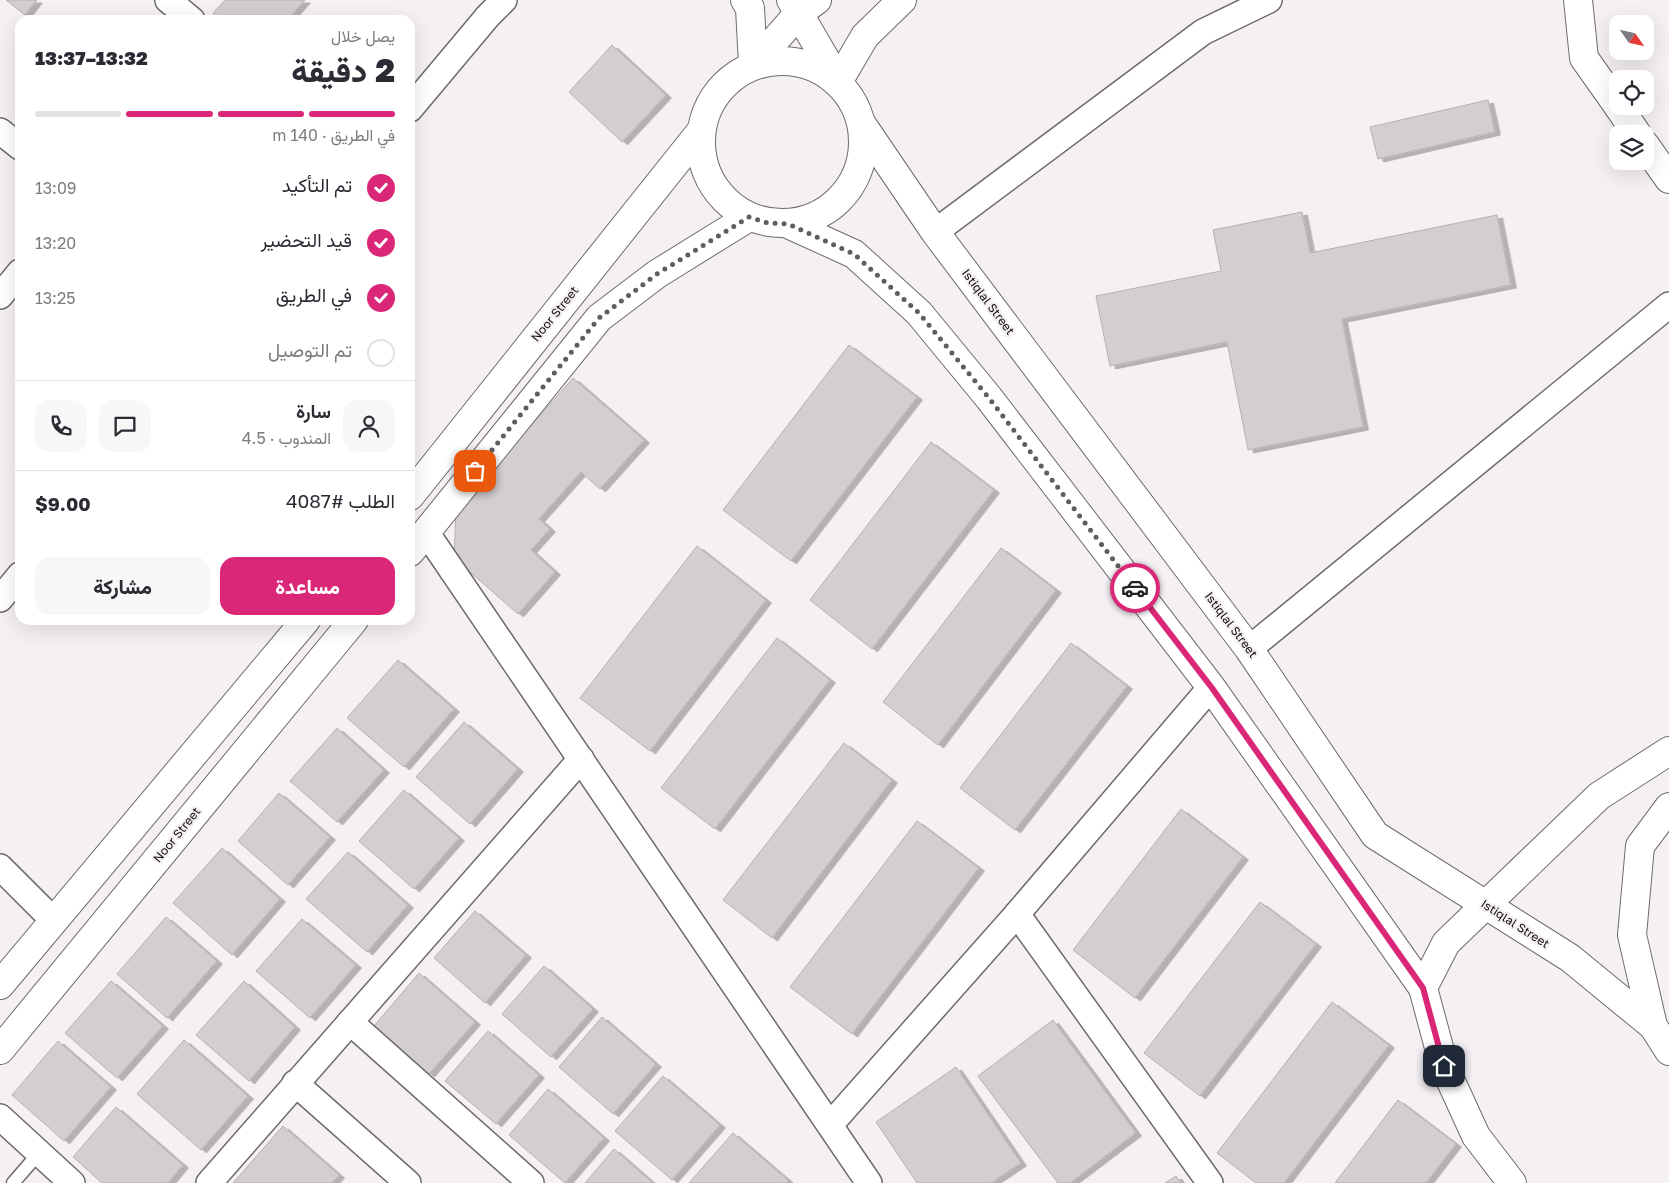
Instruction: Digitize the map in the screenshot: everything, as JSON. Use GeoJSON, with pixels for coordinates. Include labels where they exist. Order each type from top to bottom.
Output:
{"type":"FeatureCollection","features":[{"type":"Feature","properties":{"kind":"main road"},"geometry":{"type":"LineString","coordinates":[[745,0],[750,8],[753,65]]}},
{"type":"Feature","properties":{"kind":"main road"},"geometry":{"type":"LineString","coordinates":[[838,82],[865,36],[902,0]]}},
{"type":"Feature","properties":{"kind":"main road"},"geometry":{"type":"LineString","coordinates":[[1578,0],[1584,58],[1609,93]]}},
{"type":"Feature","properties":{"kind":"main road"},"geometry":{"type":"LineString","coordinates":[[753,65],[802,4],[838,82]]}},
{"type":"Feature","properties":{"kind":"main road"},"geometry":{"type":"LineString","coordinates":[[775,60],[798,61],[820,69],[838,82],[849,94],[858,109],[863,126],[863,153],[855,180],[838,202],[815,217],[788,224],[768,223],[749,217],[727,203],[711,182],[702,157],[701,131],[707,110],[718,91],[734,76],[753,65],[775,60]]}},
{"type":"Feature","properties":{"kind":"main road","name":"Istiqlal Street"},"geometry":{"type":"LineString","coordinates":[[863,126],[935,232],[1250,649],[1375,835],[1570,958],[1653,1026],[1669,1051]]}},
{"type":"Feature","properties":{"kind":"main road","name":"Noor Street"},"geometry":{"type":"LineString","coordinates":[[415,490],[701,131]]}},
{"type":"Feature","properties":{"kind":"main road"},"geometry":{"type":"LineString","coordinates":[[1654,158],[1669,179]]}},
{"type":"Feature","properties":{"kind":"main road"},"geometry":{"type":"LineString","coordinates":[[418,542],[599,318],[657,274],[749,217]]}},
{"type":"Feature","properties":{"kind":"main road"},"geometry":{"type":"LineString","coordinates":[[788,224],[854,254],[919,313],[989,398],[1212,688],[1423,988],[1444,1066],[1476,1136],[1512,1183]]}},
{"type":"Feature","properties":{"kind":"main road"},"geometry":{"type":"LineString","coordinates":[[0,985],[302,625]]}},
{"type":"Feature","properties":{"kind":"main road","name":"Noor Street"},"geometry":{"type":"LineString","coordinates":[[0,1050],[350,625]]}},
{"type":"Feature","properties":{"kind":"main road"},"geometry":{"type":"LineString","coordinates":[[1423,988],[1446,943],[1599,796],[1669,751]]}},
{"type":"Feature","properties":{"kind":"main road"},"geometry":{"type":"LineString","coordinates":[[1653,1026],[1632,935],[1640,846],[1669,807]]}},
{"type":"Feature","properties":{"kind":"street"},"geometry":{"type":"LineString","coordinates":[[168,0],[186,15]]}},
{"type":"Feature","properties":{"kind":"street"},"geometry":{"type":"LineString","coordinates":[[935,232],[1203,32],[1269,0]]}},
{"type":"Feature","properties":{"kind":"street"},"geometry":{"type":"LineString","coordinates":[[415,102],[490,5]]}},
{"type":"Feature","properties":{"kind":"street"},"geometry":{"type":"LineString","coordinates":[[0,131],[15,143]]}},
{"type":"Feature","properties":{"kind":"street"},"geometry":{"type":"LineString","coordinates":[[0,296],[15,278]]}},
{"type":"Feature","properties":{"kind":"street"},"geometry":{"type":"LineString","coordinates":[[1250,649],[1669,305]]}},
{"type":"Feature","properties":{"kind":"street"},"geometry":{"type":"LineString","coordinates":[[418,542],[581,759],[869,1183]]}},
{"type":"Feature","properties":{"kind":"street"},"geometry":{"type":"LineString","coordinates":[[0,599],[15,581]]}},
{"type":"Feature","properties":{"kind":"street"},"geometry":{"type":"LineString","coordinates":[[830,1125],[1017,914],[1212,688]]}},
{"type":"Feature","properties":{"kind":"street"},"geometry":{"type":"LineString","coordinates":[[209,1183],[581,759]]}},
{"type":"Feature","properties":{"kind":"street"},"geometry":{"type":"LineString","coordinates":[[0,867],[54,920]]}},
{"type":"Feature","properties":{"kind":"street"},"geometry":{"type":"LineString","coordinates":[[1017,914],[1210,1183]]}},
{"type":"Feature","properties":{"kind":"street"},"geometry":{"type":"LineString","coordinates":[[350,1022],[531,1183]]}},
{"type":"Feature","properties":{"kind":"street"},"geometry":{"type":"LineString","coordinates":[[296,1083],[408,1183]]}},
{"type":"Feature","properties":{"kind":"street"},"geometry":{"type":"LineString","coordinates":[[0,1117],[72,1183]]}},
{"type":"Feature","properties":{"kind":"lane"},"geometry":{"type":"LineString","coordinates":[[13,1183],[39,1153]]}},
{"type":"Feature","properties":{"kind":"building"},"geometry":{"type":"Polygon","coordinates":[[[6,0],[37,0],[25,15],[6,0]]]}},
{"type":"Feature","properties":{"kind":"building"},"geometry":{"type":"Polygon","coordinates":[[[225,0],[305,0],[292,15],[215,15],[213,13],[225,0]]]}},
{"type":"Feature","properties":{"kind":"building"},"geometry":{"type":"Polygon","coordinates":[[[612,45],[666,95],[622,142],[569,92],[612,45]]]}},
{"type":"Feature","properties":{"kind":"building"},"geometry":{"type":"Polygon","coordinates":[[[1488,100],[1495,132],[1378,159],[1370,127],[1488,100]]]}},
{"type":"Feature","properties":{"kind":"building"},"geometry":{"type":"Polygon","coordinates":[[[1302,212],[1310,253],[1497,215],[1511,285],[1342,319],[1363,427],[1248,450],[1227,342],[1110,366],[1096,296],[1221,271],[1213,230],[1302,212]]]}},
{"type":"Feature","properties":{"kind":"building"},"geometry":{"type":"Polygon","coordinates":[[[849,345],[917,397],[791,561],[723,510],[849,345]]]}},
{"type":"Feature","properties":{"kind":"building"},"geometry":{"type":"Polygon","coordinates":[[[573,378],[644,440],[600,489],[581,472],[539,519],[550,529],[531,550],[555,572],[518,614],[454,558],[456,510],[573,378]]]}},
{"type":"Feature","properties":{"kind":"building"},"geometry":{"type":"Polygon","coordinates":[[[931,442],[994,490],[872,649],[810,600],[931,442]]]}},
{"type":"Feature","properties":{"kind":"building"},"geometry":{"type":"Polygon","coordinates":[[[697,546],[766,600],[650,751],[580,698],[697,546]]]}},
{"type":"Feature","properties":{"kind":"building"},"geometry":{"type":"Polygon","coordinates":[[[1001,548],[1056,590],[938,745],[883,702],[1001,548]]]}},
{"type":"Feature","properties":{"kind":"building"},"geometry":{"type":"Polygon","coordinates":[[[777,638],[830,680],[715,829],[661,788],[777,638]]]}},
{"type":"Feature","properties":{"kind":"building"},"geometry":{"type":"Polygon","coordinates":[[[1071,643],[1127,686],[1015,830],[960,788],[1071,643]]]}},
{"type":"Feature","properties":{"kind":"building"},"geometry":{"type":"Polygon","coordinates":[[[398,660],[454,709],[404,767],[347,718],[398,660]]]}},
{"type":"Feature","properties":{"kind":"building"},"geometry":{"type":"Polygon","coordinates":[[[464,722],[518,769],[470,824],[416,777],[464,722]]]}},
{"type":"Feature","properties":{"kind":"building"},"geometry":{"type":"Polygon","coordinates":[[[337,728],[384,770],[337,822],[290,781],[337,728]]]}},
{"type":"Feature","properties":{"kind":"building"},"geometry":{"type":"Polygon","coordinates":[[[844,743],[892,780],[772,938],[723,900],[844,743]]]}},
{"type":"Feature","properties":{"kind":"building"},"geometry":{"type":"Polygon","coordinates":[[[404,790],[459,838],[414,889],[359,841],[404,790]]]}},
{"type":"Feature","properties":{"kind":"building"},"geometry":{"type":"Polygon","coordinates":[[[279,793],[330,837],[288,885],[238,841],[279,793]]]}},
{"type":"Feature","properties":{"kind":"building"},"geometry":{"type":"Polygon","coordinates":[[[1181,809],[1243,857],[1135,998],[1073,950],[1181,809]]]}},
{"type":"Feature","properties":{"kind":"building"},"geometry":{"type":"Polygon","coordinates":[[[917,821],[979,868],[852,1034],[790,987],[917,821]]]}},
{"type":"Feature","properties":{"kind":"building"},"geometry":{"type":"Polygon","coordinates":[[[222,848],[280,899],[232,955],[173,903],[222,848]]]}},
{"type":"Feature","properties":{"kind":"building"},"geometry":{"type":"Polygon","coordinates":[[[348,852],[408,905],[367,952],[306,899],[348,852]]]}},
{"type":"Feature","properties":{"kind":"building"},"geometry":{"type":"Polygon","coordinates":[[[1260,902],[1316,944],[1200,1096],[1144,1053],[1260,902]]]}},
{"type":"Feature","properties":{"kind":"building"},"geometry":{"type":"Polygon","coordinates":[[[475,911],[526,955],[485,1003],[434,958],[475,911]]]}},
{"type":"Feature","properties":{"kind":"building"},"geometry":{"type":"Polygon","coordinates":[[[166,917],[217,961],[167,1018],[117,974],[166,917]]]}},
{"type":"Feature","properties":{"kind":"building"},"geometry":{"type":"Polygon","coordinates":[[[302,919],[356,965],[310,1018],[256,971],[302,919]]]}},
{"type":"Feature","properties":{"kind":"building"},"geometry":{"type":"Polygon","coordinates":[[[544,966],[593,1009],[551,1057],[502,1014],[544,966]]]}},
{"type":"Feature","properties":{"kind":"building"},"geometry":{"type":"Polygon","coordinates":[[[419,973],[475,1022],[429,1074],[374,1026],[419,973]]]}},
{"type":"Feature","properties":{"kind":"building"},"geometry":{"type":"Polygon","coordinates":[[[111,981],[163,1026],[117,1078],[65,1033],[111,981]]]}},
{"type":"Feature","properties":{"kind":"building"},"geometry":{"type":"Polygon","coordinates":[[[244,981],[295,1027],[249,1081],[196,1035],[244,981]]]}},
{"type":"Feature","properties":{"kind":"building"},"geometry":{"type":"Polygon","coordinates":[[[1332,1002],[1389,1045],[1284,1183],[1256,1183],[1217,1153],[1332,1002]]]}},
{"type":"Feature","properties":{"kind":"building"},"geometry":{"type":"Polygon","coordinates":[[[602,1017],[656,1064],[613,1114],[559,1067],[602,1017]]]}},
{"type":"Feature","properties":{"kind":"building"},"geometry":{"type":"Polygon","coordinates":[[[1053,1020],[1136,1133],[1070,1183],[1058,1183],[978,1076],[1053,1020]]]}},
{"type":"Feature","properties":{"kind":"building"},"geometry":{"type":"Polygon","coordinates":[[[488,1031],[539,1075],[496,1124],[445,1081],[488,1031]]]}},
{"type":"Feature","properties":{"kind":"building"},"geometry":{"type":"Polygon","coordinates":[[[184,1040],[248,1096],[201,1150],[137,1094],[184,1040]]]}},
{"type":"Feature","properties":{"kind":"building"},"geometry":{"type":"Polygon","coordinates":[[[58,1041],[111,1087],[64,1141],[12,1095],[58,1041]]]}},
{"type":"Feature","properties":{"kind":"building"},"geometry":{"type":"Polygon","coordinates":[[[956,1067],[1021,1163],[991,1183],[917,1183],[876,1122],[956,1067]]]}},
{"type":"Feature","properties":{"kind":"building"},"geometry":{"type":"Polygon","coordinates":[[[663,1076],[720,1125],[672,1180],[615,1131],[663,1076]]]}},
{"type":"Feature","properties":{"kind":"building"},"geometry":{"type":"Polygon","coordinates":[[[548,1089],[604,1138],[565,1183],[509,1135],[548,1089]]]}},
{"type":"Feature","properties":{"kind":"building"},"geometry":{"type":"Polygon","coordinates":[[[1398,1100],[1456,1144],[1426,1183],[1335,1183],[1398,1100]]]}},
{"type":"Feature","properties":{"kind":"building"},"geometry":{"type":"Polygon","coordinates":[[[116,1107],[183,1165],[168,1183],[102,1183],[73,1157],[116,1107]]]}},
{"type":"Feature","properties":{"kind":"building"},"geometry":{"type":"Polygon","coordinates":[[[283,1126],[339,1175],[332,1183],[233,1183],[283,1126]]]}},
{"type":"Feature","properties":{"kind":"building"},"geometry":{"type":"Polygon","coordinates":[[[733,1133],[789,1181],[787,1183],[689,1183],[733,1133]]]}},
{"type":"Feature","properties":{"kind":"building"},"geometry":{"type":"Polygon","coordinates":[[[614,1149],[653,1183],[585,1183],[614,1149]]]}},
{"type":"Feature","properties":{"kind":"building"},"geometry":{"type":"Polygon","coordinates":[[[1176,1176],[1181,1183],[1165,1183],[1176,1176]]]}},
{"type":"Feature","properties":{"kind":"way so far"},"geometry":{"type":"LineString","coordinates":[[475,471],[599,318],[657,274],[749,217],[768,223],[788,224],[854,254],[919,313],[989,398],[1135,588]]}},
{"type":"Feature","properties":{"kind":"route"},"geometry":{"type":"LineString","coordinates":[[1135,588],[1212,688],[1423,988],[1444,1066]]}}]}
